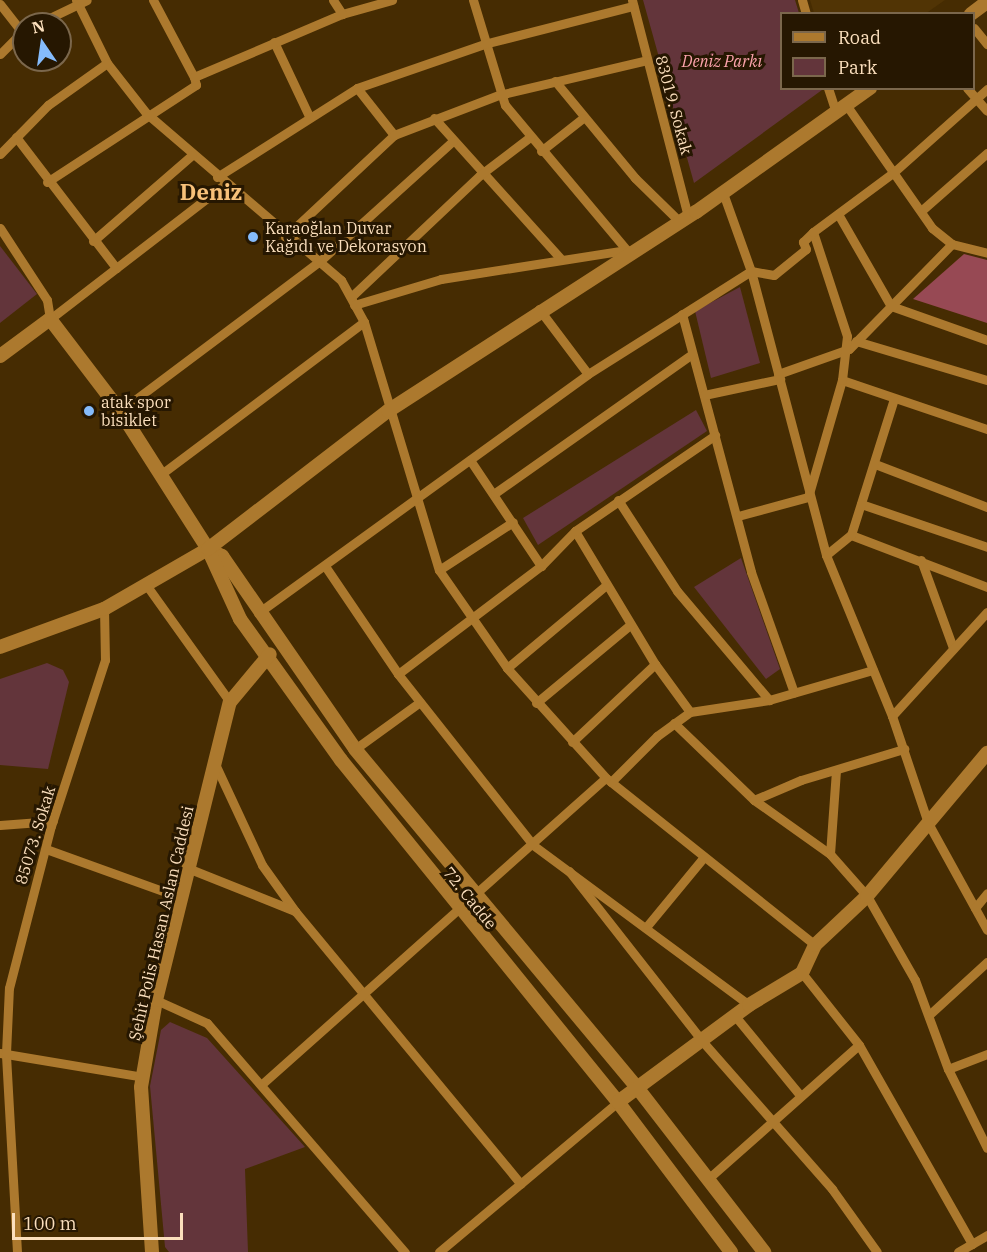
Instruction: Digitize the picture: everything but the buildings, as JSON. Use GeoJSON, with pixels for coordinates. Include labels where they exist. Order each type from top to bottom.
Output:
{"type":"FeatureCollection","features":[{"type":"Feature","properties":{"kind":"street"},"geometry":{"type":"LineString","coordinates":[[47,182],[146,113],[196,85],[194,77],[153,0]]}},
{"type":"Feature","properties":{"kind":"street"},"geometry":{"type":"LineString","coordinates":[[333,0],[342,14]]}},
{"type":"Feature","properties":{"kind":"street"},"geometry":{"type":"LineString","coordinates":[[194,77],[342,14],[392,0]]}},
{"type":"Feature","properties":{"kind":"street"},"geometry":{"type":"LineString","coordinates":[[473,0],[499,95],[541,151],[629,252]]}},
{"type":"Feature","properties":{"kind":"street"},"geometry":{"type":"LineString","coordinates":[[59,12],[80,1],[107,63],[146,113],[285,237],[320,261],[353,301],[364,322],[388,411],[440,570],[470,621],[507,668],[536,703],[608,780],[815,945]]}},
{"type":"Feature","properties":{"kind":"street"},"geometry":{"type":"LineString","coordinates":[[974,12],[987,2]]}},
{"type":"Feature","properties":{"kind":"street"},"geometry":{"type":"LineString","coordinates":[[217,177],[309,116],[357,88],[484,44],[633,3]]}},
{"type":"Feature","properties":{"kind":"street","name":"83019. Sokak"},"geometry":{"type":"LineString","coordinates":[[633,3],[684,220]]}},
{"type":"Feature","properties":{"kind":"street"},"geometry":{"type":"LineString","coordinates":[[0,4],[12,19]]}},
{"type":"Feature","properties":{"kind":"street"},"geometry":{"type":"LineString","coordinates":[[975,29],[987,44]]}},
{"type":"Feature","properties":{"kind":"street"},"geometry":{"type":"LineString","coordinates":[[274,42],[309,116]]}},
{"type":"Feature","properties":{"kind":"street"},"geometry":{"type":"LineString","coordinates":[[0,54],[12,43]]}},
{"type":"Feature","properties":{"kind":"street"},"geometry":{"type":"LineString","coordinates":[[285,237],[393,135],[499,95],[647,60]]}},
{"type":"Feature","properties":{"kind":"street"},"geometry":{"type":"LineString","coordinates":[[0,154],[16,137],[107,63]]}},
{"type":"Feature","properties":{"kind":"street"},"geometry":{"type":"LineString","coordinates":[[555,81],[583,118],[684,220]]}},
{"type":"Feature","properties":{"kind":"street"},"geometry":{"type":"LineString","coordinates":[[357,88],[393,135]]}},
{"type":"Feature","properties":{"kind":"street"},"geometry":{"type":"LineString","coordinates":[[258,613],[588,374],[751,271],[774,275],[806,249],[803,242],[813,232],[894,172],[987,89]]}},
{"type":"Feature","properties":{"kind":"street"},"geometry":{"type":"LineString","coordinates":[[829,90],[841,109],[894,172],[921,211],[952,244],[987,253]]}},
{"type":"Feature","properties":{"kind":"street"},"geometry":{"type":"LineString","coordinates":[[0,647],[104,609],[207,549],[388,411],[539,309],[684,220],[867,90]]}},
{"type":"Feature","properties":{"kind":"street"},"geometry":{"type":"LineString","coordinates":[[968,90],[987,111]]}},
{"type":"Feature","properties":{"kind":"street"},"geometry":{"type":"LineString","coordinates":[[434,118],[480,175],[561,259]]}},
{"type":"Feature","properties":{"kind":"street"},"geometry":{"type":"LineString","coordinates":[[541,151],[583,118]]}},
{"type":"Feature","properties":{"kind":"street"},"geometry":{"type":"LineString","coordinates":[[16,137],[47,182],[117,268]]}},
{"type":"Feature","properties":{"kind":"street"},"geometry":{"type":"LineString","coordinates":[[353,301],[480,175],[530,137]]}},
{"type":"Feature","properties":{"kind":"street"},"geometry":{"type":"LineString","coordinates":[[120,411],[320,261],[453,141]]}},
{"type":"Feature","properties":{"kind":"street"},"geometry":{"type":"LineString","coordinates":[[921,211],[983,164],[987,153]]}},
{"type":"Feature","properties":{"kind":"street"},"geometry":{"type":"LineString","coordinates":[[93,241],[192,155]]}},
{"type":"Feature","properties":{"kind":"street"},"geometry":{"type":"LineString","coordinates":[[0,356],[225,184]]}},
{"type":"Feature","properties":{"kind":"street"},"geometry":{"type":"LineString","coordinates":[[723,193],[751,271],[808,497],[826,555],[892,716],[928,823],[987,930]]}},
{"type":"Feature","properties":{"kind":"street"},"geometry":{"type":"LineString","coordinates":[[838,214],[891,306],[987,340]]}},
{"type":"Feature","properties":{"kind":"street"},"geometry":{"type":"LineString","coordinates":[[0,228],[47,300],[50,319],[120,411],[207,549],[222,556],[258,613],[355,749],[472,896],[639,1090],[764,1252]]}},
{"type":"Feature","properties":{"kind":"street"},"geometry":{"type":"LineString","coordinates":[[808,497],[853,345],[813,232]]}},
{"type":"Feature","properties":{"kind":"street"},"geometry":{"type":"LineString","coordinates":[[704,395],[779,376],[853,345],[952,244]]}},
{"type":"Feature","properties":{"kind":"street"},"geometry":{"type":"LineString","coordinates":[[353,301],[441,279],[561,259],[629,252]]}},
{"type":"Feature","properties":{"kind":"street"},"geometry":{"type":"LineString","coordinates":[[539,309],[588,374]]}},
{"type":"Feature","properties":{"kind":"street"},"geometry":{"type":"LineString","coordinates":[[682,314],[738,516],[794,693]]}},
{"type":"Feature","properties":{"kind":"street"},"geometry":{"type":"LineString","coordinates":[[160,475],[364,322]]}},
{"type":"Feature","properties":{"kind":"street"},"geometry":{"type":"LineString","coordinates":[[853,345],[987,380]]}},
{"type":"Feature","properties":{"kind":"street"},"geometry":{"type":"LineString","coordinates":[[495,493],[692,354]]}},
{"type":"Feature","properties":{"kind":"street"},"geometry":{"type":"LineString","coordinates":[[842,380],[987,429]]}},
{"type":"Feature","properties":{"kind":"street"},"geometry":{"type":"LineString","coordinates":[[826,555],[851,535],[894,399]]}},
{"type":"Feature","properties":{"kind":"street"},"geometry":{"type":"LineString","coordinates":[[398,674],[541,566],[575,531],[715,435]]}},
{"type":"Feature","properties":{"kind":"street"},"geometry":{"type":"LineString","coordinates":[[470,460],[495,493],[541,566]]}},
{"type":"Feature","properties":{"kind":"street"},"geometry":{"type":"LineString","coordinates":[[875,464],[987,507]]}},
{"type":"Feature","properties":{"kind":"street"},"geometry":{"type":"LineString","coordinates":[[738,516],[808,497]]}},
{"type":"Feature","properties":{"kind":"street"},"geometry":{"type":"LineString","coordinates":[[618,500],[676,591],[769,700]]}},
{"type":"Feature","properties":{"kind":"street"},"geometry":{"type":"LineString","coordinates":[[861,504],[987,547]]}},
{"type":"Feature","properties":{"kind":"street"},"geometry":{"type":"LineString","coordinates":[[440,570],[513,522]]}},
{"type":"Feature","properties":{"kind":"street"},"geometry":{"type":"LineString","coordinates":[[575,531],[605,586],[655,664],[690,712]]}},
{"type":"Feature","properties":{"kind":"street"},"geometry":{"type":"LineString","coordinates":[[851,535],[987,587]]}},
{"type":"Feature","properties":{"kind":"street","name":"72. Cadde"},"geometry":{"type":"LineString","coordinates":[[207,549],[240,619],[270,654],[341,760],[457,909],[618,1102],[729,1252]]}},
{"type":"Feature","properties":{"kind":"street"},"geometry":{"type":"LineString","coordinates":[[921,560],[953,648]]}},
{"type":"Feature","properties":{"kind":"street"},"geometry":{"type":"LineString","coordinates":[[325,566],[398,674],[532,845],[566,866],[749,1005]]}},
{"type":"Feature","properties":{"kind":"street"},"geometry":{"type":"LineString","coordinates":[[147,586],[230,702]]}},
{"type":"Feature","properties":{"kind":"street"},"geometry":{"type":"LineString","coordinates":[[507,668],[605,586]]}},
{"type":"Feature","properties":{"kind":"street","name":"85073. Sokak"},"geometry":{"type":"LineString","coordinates":[[17,1252],[3,1053],[9,988],[53,821],[105,660],[104,609]]}},
{"type":"Feature","properties":{"kind":"street"},"geometry":{"type":"LineString","coordinates":[[892,716],[987,612]]}},
{"type":"Feature","properties":{"kind":"street"},"geometry":{"type":"LineString","coordinates":[[536,703],[630,625]]}},
{"type":"Feature","properties":{"kind":"street","name":"Şehit Polis Hasan Aslan Caddesi"},"geometry":{"type":"LineString","coordinates":[[153,1252],[142,1156],[143,1077],[156,1000],[230,702],[270,654]]}},
{"type":"Feature","properties":{"kind":"street"},"geometry":{"type":"LineString","coordinates":[[572,742],[655,664]]}},
{"type":"Feature","properties":{"kind":"street"},"geometry":{"type":"LineString","coordinates":[[262,1084],[365,995],[457,909],[674,723],[690,712],[769,700],[873,670]]}},
{"type":"Feature","properties":{"kind":"street"},"geometry":{"type":"LineString","coordinates":[[355,749],[420,702]]}},
{"type":"Feature","properties":{"kind":"street"},"geometry":{"type":"LineString","coordinates":[[674,723],[754,800],[831,854],[867,896],[930,1014],[948,1070],[987,1148]]}},
{"type":"Feature","properties":{"kind":"street"},"geometry":{"type":"LineString","coordinates":[[754,800],[904,749]]}},
{"type":"Feature","properties":{"kind":"street"},"geometry":{"type":"LineString","coordinates":[[439,1252],[618,1102],[639,1090],[749,1005],[802,974],[815,945],[867,896],[987,753]]}},
{"type":"Feature","properties":{"kind":"street"},"geometry":{"type":"LineString","coordinates":[[214,764],[262,865],[295,911],[522,1184]]}},
{"type":"Feature","properties":{"kind":"street"},"geometry":{"type":"LineString","coordinates":[[831,854],[836,771]]}},
{"type":"Feature","properties":{"kind":"street"},"geometry":{"type":"LineString","coordinates":[[0,825],[53,821]]}},
{"type":"Feature","properties":{"kind":"street"},"geometry":{"type":"LineString","coordinates":[[46,849],[182,898]]}},
{"type":"Feature","properties":{"kind":"street"},"geometry":{"type":"LineString","coordinates":[[647,926],[703,858]]}},
{"type":"Feature","properties":{"kind":"street"},"geometry":{"type":"LineString","coordinates":[[566,866],[703,1042],[832,1189],[877,1252]]}},
{"type":"Feature","properties":{"kind":"street"},"geometry":{"type":"LineString","coordinates":[[190,869],[295,911]]}},
{"type":"Feature","properties":{"kind":"street"},"geometry":{"type":"LineString","coordinates":[[975,908],[987,893]]}},
{"type":"Feature","properties":{"kind":"street"},"geometry":{"type":"LineString","coordinates":[[930,1014],[987,962]]}},
{"type":"Feature","properties":{"kind":"street"},"geometry":{"type":"LineString","coordinates":[[802,974],[858,1045],[972,1244]]}},
{"type":"Feature","properties":{"kind":"street"},"geometry":{"type":"LineString","coordinates":[[156,1000],[207,1023],[405,1252]]}},
{"type":"Feature","properties":{"kind":"street"},"geometry":{"type":"LineString","coordinates":[[735,1016],[800,1095]]}},
{"type":"Feature","properties":{"kind":"street"},"geometry":{"type":"LineString","coordinates":[[709,1178],[771,1119],[858,1045]]}},
{"type":"Feature","properties":{"kind":"street"},"geometry":{"type":"LineString","coordinates":[[3,1053],[143,1077]]}},
{"type":"Feature","properties":{"kind":"street"},"geometry":{"type":"LineString","coordinates":[[948,1070],[987,1054]]}},
{"type":"Feature","properties":{"kind":"street"},"geometry":{"type":"LineString","coordinates":[[958,1252],[987,1235]]}},
{"type":"Feature","properties":{"kind":"shaded area"},"geometry":{"type":"Polygon","coordinates":[[[810,0],[945,0],[928,12],[814,12],[810,0]]]}},
{"type":"Feature","properties":{"kind":"shaded area"},"geometry":{"type":"Polygon","coordinates":[[[964,254],[987,260],[987,323],[913,299],[964,254]]]}},
{"type":"Feature","properties":{"kind":"green space","name":"Deniz Parkı"},"geometry":{"type":"Polygon","coordinates":[[[643,0],[795,0],[799,12],[780,12],[780,90],[822,90],[694,183],[643,0]]]}},
{"type":"Feature","properties":{"kind":"green space"},"geometry":{"type":"Polygon","coordinates":[[[0,246],[37,294],[0,323],[0,246]]]}},
{"type":"Feature","properties":{"kind":"green space"},"geometry":{"type":"Polygon","coordinates":[[[740,287],[760,363],[711,378],[695,311],[740,287]]]}},
{"type":"Feature","properties":{"kind":"green space"},"geometry":{"type":"Polygon","coordinates":[[[696,410],[707,431],[538,545],[523,518],[696,410]]]}},
{"type":"Feature","properties":{"kind":"green space"},"geometry":{"type":"Polygon","coordinates":[[[741,558],[780,669],[766,679],[694,587],[741,558]]]}},
{"type":"Feature","properties":{"kind":"green space"},"geometry":{"type":"Polygon","coordinates":[[[47,663],[63,670],[69,682],[48,769],[0,765],[0,679],[47,663]]]}},
{"type":"Feature","properties":{"kind":"green space"},"geometry":{"type":"Polygon","coordinates":[[[170,1022],[207,1038],[305,1147],[245,1169],[248,1252],[169,1252],[165,1247],[150,1086],[161,1030],[170,1022]]]}},
{"type":"Feature","properties":{"kind":"place","name":"Karaoğlan Duvar Kağıdı ve Dekorasyon"},"geometry":{"type":"Point","coordinates":[253,237]}},
{"type":"Feature","properties":{"kind":"place","name":"atak spor bisiklet"},"geometry":{"type":"Point","coordinates":[89,411]}},
{"type":"Feature","properties":{"kind":"district","name":"Deniz"},"geometry":{"type":"Point","coordinates":[211,192]}}]}
